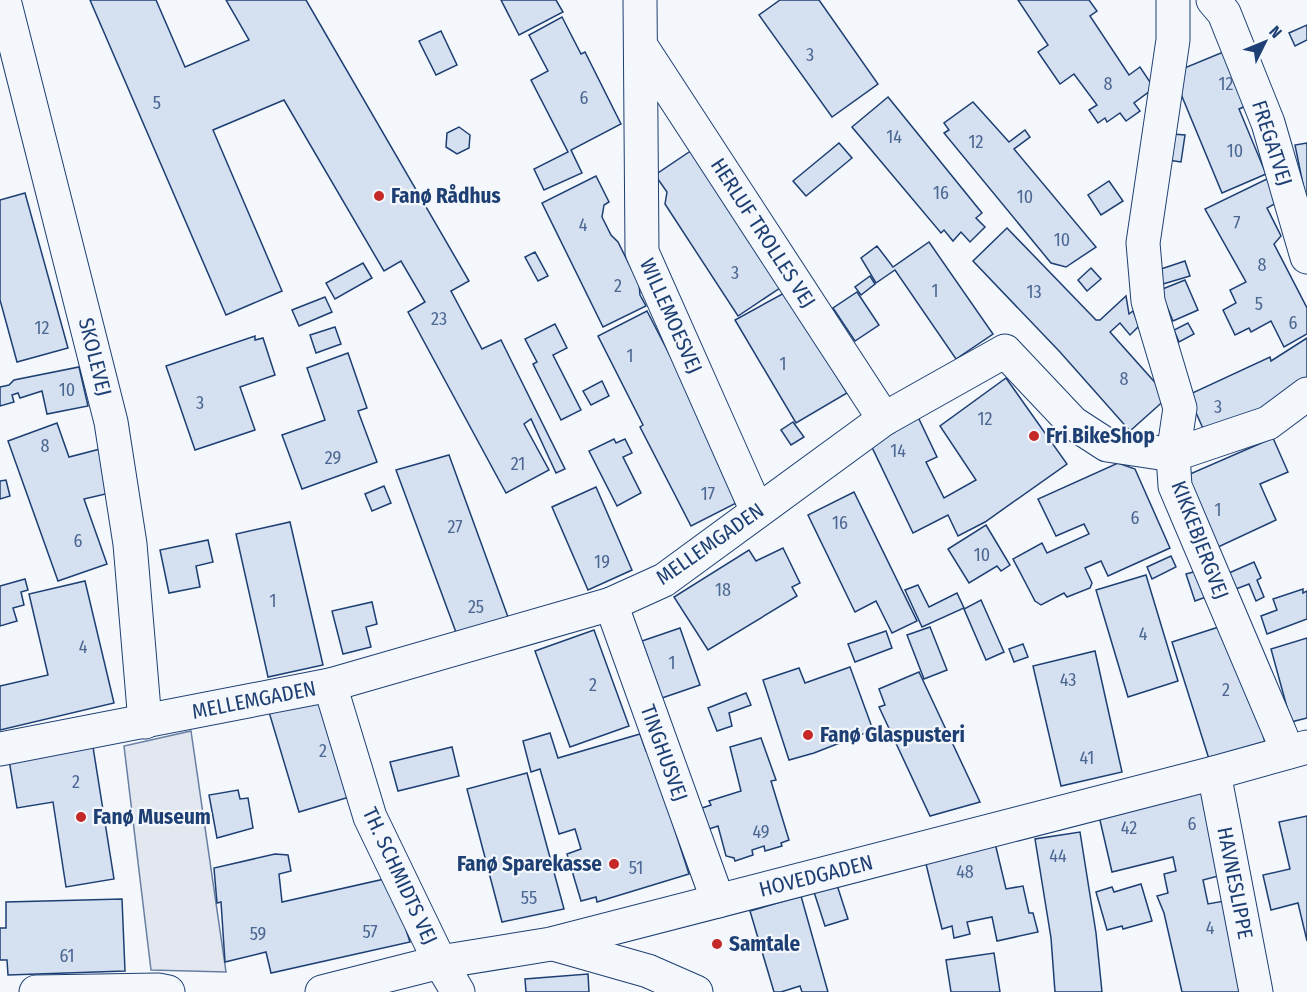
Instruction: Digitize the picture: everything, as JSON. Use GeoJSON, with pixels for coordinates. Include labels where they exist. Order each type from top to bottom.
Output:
{"type":"FeatureCollection","features":[{"type":"Feature","properties":{"kind":"street","name":"SKOLEVEJ"},"geometry":{"type":"LineString","coordinates":[[4,0],[111,422],[130,544],[146,722]]}},
{"type":"Feature","properties":{"kind":"street","name":"WILLEMOESVEJ"},"geometry":{"type":"LineString","coordinates":[[640,0],[642,252],[757,512]]}},
{"type":"Feature","properties":{"kind":"street","name":"KIKKEBJERGVEJ"},"geometry":{"type":"LineString","coordinates":[[1173,0],[1173,40],[1143,243],[1148,300],[1180,408],[1173,455],[1175,486],[1298,749]]}},
{"type":"Feature","properties":{"kind":"street","name":"FREGATVEJ"},"geometry":{"type":"LineString","coordinates":[[1212,0],[1224,13],[1268,123],[1307,257]]}},
{"type":"Feature","properties":{"kind":"street","name":"HERLUF TROLLES VEJ"},"geometry":{"type":"LineString","coordinates":[[641,46],[884,419]]}},
{"type":"Feature","properties":{"kind":"street","name":"MELLEMGADEN"},"geometry":{"type":"LineString","coordinates":[[0,749],[330,685],[611,604],[664,580],[884,419],[1005,351],[1073,423],[1107,444],[1173,455],[1268,423],[1307,394]]}},
{"type":"Feature","properties":{"kind":"street","name":"TINGHUSVEJ"},"geometry":{"type":"LineString","coordinates":[[611,604],[718,902]]}},
{"type":"Feature","properties":{"kind":"street","name":"TH. SCHMIDTS VEJ"},"geometry":{"type":"LineString","coordinates":[[330,685],[369,817],[440,962],[458,992]]}},
{"type":"Feature","properties":{"kind":"street","name":"HOVEDGADEN"},"geometry":{"type":"LineString","coordinates":[[322,992],[440,962],[551,944],[1214,773],[1298,749]]}},
{"type":"Feature","properties":{"kind":"street","name":"HAVNESLIPPE"},"geometry":{"type":"LineString","coordinates":[[1214,773],[1256,992]]}},
{"type":"Feature","properties":{"kind":"street"},"geometry":{"type":"LineString","coordinates":[[551,944],[648,971],[696,992]]}},
{"type":"Feature","properties":{"kind":"street"},"geometry":{"type":"LineString","coordinates":[[36,992],[158,990],[168,992]]}},
{"type":"Feature","properties":{"kind":"shaded area"},"geometry":{"type":"Polygon","coordinates":[[[191,731],[226,972],[151,970],[124,746],[191,731]]]}},
{"type":"Feature","properties":{"kind":"building","name":"Fanø Rådhus"},"geometry":{"type":"Polygon","coordinates":[[[90,0],[156,0],[185,67],[249,40],[226,0],[306,0],[469,281],[451,291],[482,349],[501,340],[565,469],[556,473],[531,419],[524,424],[549,470],[506,493],[408,312],[425,302],[401,261],[384,271],[284,100],[213,130],[282,291],[226,315],[90,0]]]}},
{"type":"Feature","properties":{"kind":"building"},"geometry":{"type":"Polygon","coordinates":[[[501,0],[556,0],[563,12],[519,35],[501,0]]]}},
{"type":"Feature","properties":{"kind":"building"},"geometry":{"type":"Polygon","coordinates":[[[780,0],[819,0],[878,84],[832,117],[759,15],[780,0]]]}},
{"type":"Feature","properties":{"kind":"building"},"geometry":{"type":"Polygon","coordinates":[[[1018,0],[1089,0],[1097,11],[1090,16],[1129,75],[1140,67],[1154,88],[1134,103],[1140,111],[1126,121],[1120,113],[1107,122],[1105,118],[1098,123],[1089,110],[1097,105],[1074,74],[1060,84],[1038,52],[1048,45],[1018,0]]]}},
{"type":"Feature","properties":{"kind":"building"},"geometry":{"type":"Polygon","coordinates":[[[562,17],[581,54],[585,52],[621,124],[571,150],[582,173],[544,190],[534,169],[568,152],[531,80],[548,71],[529,35],[562,17]]]}},
{"type":"Feature","properties":{"kind":"building"},"geometry":{"type":"Polygon","coordinates":[[[1307,25],[1307,40],[1295,46],[1289,33],[1307,25]]]}},
{"type":"Feature","properties":{"kind":"building"},"geometry":{"type":"Polygon","coordinates":[[[441,31],[457,65],[436,75],[419,41],[441,31]]]}},
{"type":"Feature","properties":{"kind":"building"},"geometry":{"type":"Polygon","coordinates":[[[1233,48],[1255,102],[1239,109],[1266,174],[1222,193],[1176,82],[1182,69],[1233,48]]]}},
{"type":"Feature","properties":{"kind":"building"},"geometry":{"type":"Polygon","coordinates":[[[888,97],[982,213],[976,218],[985,227],[970,242],[961,232],[953,241],[944,230],[941,233],[852,127],[888,97]]]}},
{"type":"Feature","properties":{"kind":"building"},"geometry":{"type":"Polygon","coordinates":[[[973,102],[1009,142],[1025,130],[1030,137],[1014,149],[1096,247],[1066,267],[1051,263],[944,133],[949,130],[944,123],[973,102]]]}},
{"type":"Feature","properties":{"kind":"building"},"geometry":{"type":"Polygon","coordinates":[[[459,127],[470,135],[469,148],[457,154],[446,147],[447,133],[459,127]]]}},
{"type":"Feature","properties":{"kind":"building"},"geometry":{"type":"Polygon","coordinates":[[[1172,134],[1185,135],[1181,162],[1168,160],[1172,134]]]}},
{"type":"Feature","properties":{"kind":"building"},"geometry":{"type":"Polygon","coordinates":[[[839,143],[852,158],[806,196],[793,181],[839,143]]]}},
{"type":"Feature","properties":{"kind":"building"},"geometry":{"type":"Polygon","coordinates":[[[1307,143],[1307,204],[1295,145],[1307,143]]]}},
{"type":"Feature","properties":{"kind":"building"},"geometry":{"type":"Polygon","coordinates":[[[701,144],[783,286],[738,316],[665,204],[667,192],[655,175],[701,144]]]}},
{"type":"Feature","properties":{"kind":"building"},"geometry":{"type":"Polygon","coordinates":[[[596,176],[609,202],[604,205],[602,217],[611,235],[618,242],[639,284],[640,295],[646,306],[603,327],[542,203],[596,176]]]}},
{"type":"Feature","properties":{"kind":"building"},"geometry":{"type":"Polygon","coordinates":[[[1271,177],[1282,200],[1267,208],[1281,236],[1274,244],[1307,308],[1307,334],[1284,347],[1271,321],[1251,332],[1249,328],[1235,335],[1223,310],[1236,303],[1230,290],[1246,282],[1205,209],[1271,177]]]}},
{"type":"Feature","properties":{"kind":"building"},"geometry":{"type":"Polygon","coordinates":[[[1109,181],[1123,201],[1101,215],[1088,195],[1109,181]]]}},
{"type":"Feature","properties":{"kind":"building"},"geometry":{"type":"Polygon","coordinates":[[[25,193],[68,348],[17,362],[0,300],[0,200],[25,193]]]}},
{"type":"Feature","properties":{"kind":"building"},"geometry":{"type":"Polygon","coordinates":[[[1007,228],[1096,320],[1100,320],[1126,296],[1129,314],[1133,311],[1139,326],[1130,335],[1120,323],[1110,332],[1168,397],[1130,431],[1060,352],[973,261],[1007,228]]]}},
{"type":"Feature","properties":{"kind":"building"},"geometry":{"type":"Polygon","coordinates":[[[929,242],[993,334],[956,359],[895,270],[876,283],[861,258],[877,246],[893,267],[929,242]]]}},
{"type":"Feature","properties":{"kind":"building"},"geometry":{"type":"Polygon","coordinates":[[[535,252],[548,276],[538,281],[525,257],[535,252]]]}},
{"type":"Feature","properties":{"kind":"building"},"geometry":{"type":"Polygon","coordinates":[[[1185,261],[1190,276],[1163,284],[1158,270],[1185,261]]]}},
{"type":"Feature","properties":{"kind":"building"},"geometry":{"type":"Polygon","coordinates":[[[363,263],[372,278],[335,299],[326,283],[363,263]]]}},
{"type":"Feature","properties":{"kind":"building"},"geometry":{"type":"Polygon","coordinates":[[[1091,268],[1101,279],[1087,291],[1078,280],[1091,268]]]}},
{"type":"Feature","properties":{"kind":"building"},"geometry":{"type":"Polygon","coordinates":[[[870,276],[875,284],[861,295],[855,287],[870,276]]]}},
{"type":"Feature","properties":{"kind":"building"},"geometry":{"type":"Polygon","coordinates":[[[1185,280],[1198,310],[1173,321],[1160,290],[1185,280]]]}},
{"type":"Feature","properties":{"kind":"building"},"geometry":{"type":"Polygon","coordinates":[[[786,292],[847,393],[796,423],[735,320],[786,292]]]}},
{"type":"Feature","properties":{"kind":"building"},"geometry":{"type":"Polygon","coordinates":[[[857,292],[879,325],[855,341],[833,308],[857,292]]]}},
{"type":"Feature","properties":{"kind":"building"},"geometry":{"type":"Polygon","coordinates":[[[325,297],[332,312],[299,326],[292,310],[325,297]]]}},
{"type":"Feature","properties":{"kind":"building"},"geometry":{"type":"Polygon","coordinates":[[[647,311],[744,499],[691,526],[640,427],[643,425],[598,336],[647,311]]]}},
{"type":"Feature","properties":{"kind":"building"},"geometry":{"type":"Polygon","coordinates":[[[1188,323],[1194,334],[1179,342],[1174,330],[1188,323]]]}},
{"type":"Feature","properties":{"kind":"building"},"geometry":{"type":"Polygon","coordinates":[[[555,324],[567,348],[553,355],[581,410],[561,420],[533,364],[537,362],[525,339],[555,324]]]}},
{"type":"Feature","properties":{"kind":"building"},"geometry":{"type":"Polygon","coordinates":[[[335,327],[341,344],[316,353],[310,335],[335,327]]]}},
{"type":"Feature","properties":{"kind":"building"},"geometry":{"type":"Polygon","coordinates":[[[255,336],[255,340],[263,338],[275,375],[240,387],[255,430],[195,450],[166,366],[255,336]]]}},
{"type":"Feature","properties":{"kind":"building"},"geometry":{"type":"Polygon","coordinates":[[[1307,338],[1307,383],[1287,397],[1206,435],[1188,395],[1270,357],[1271,361],[1307,338]]]}},
{"type":"Feature","properties":{"kind":"building"},"geometry":{"type":"Polygon","coordinates":[[[348,353],[367,408],[358,411],[377,462],[302,489],[282,435],[325,420],[307,368],[348,353]]]}},
{"type":"Feature","properties":{"kind":"building"},"geometry":{"type":"Polygon","coordinates":[[[79,367],[88,406],[47,414],[42,391],[20,398],[18,393],[12,395],[14,402],[0,406],[0,387],[9,385],[14,380],[79,367]]]}},
{"type":"Feature","properties":{"kind":"building"},"geometry":{"type":"Polygon","coordinates":[[[1006,378],[1067,464],[985,522],[958,536],[948,515],[913,533],[869,441],[918,417],[937,457],[926,462],[944,498],[976,480],[940,426],[1006,378]]]}},
{"type":"Feature","properties":{"kind":"building"},"geometry":{"type":"Polygon","coordinates":[[[602,381],[609,396],[591,405],[583,391],[602,381]]]}},
{"type":"Feature","properties":{"kind":"building"},"geometry":{"type":"Polygon","coordinates":[[[793,422],[804,437],[791,445],[781,430],[793,422]]]}},
{"type":"Feature","properties":{"kind":"building"},"geometry":{"type":"Polygon","coordinates":[[[57,423],[69,457],[104,448],[114,492],[84,499],[107,564],[58,581],[8,441],[57,423]]]}},
{"type":"Feature","properties":{"kind":"building"},"geometry":{"type":"Polygon","coordinates":[[[1273,438],[1288,472],[1260,484],[1276,520],[1216,548],[1187,484],[1190,474],[1273,438]]]}},
{"type":"Feature","properties":{"kind":"building"},"geometry":{"type":"Polygon","coordinates":[[[614,439],[616,443],[625,439],[632,453],[623,457],[641,493],[617,506],[589,451],[614,439]]]}},
{"type":"Feature","properties":{"kind":"building"},"geometry":{"type":"Polygon","coordinates":[[[449,455],[508,617],[457,635],[396,470],[449,455]]]}},
{"type":"Feature","properties":{"kind":"building"},"geometry":{"type":"Polygon","coordinates":[[[1118,463],[1135,469],[1170,548],[1108,576],[1101,561],[1085,568],[1092,583],[1090,588],[1067,597],[1064,593],[1041,605],[1035,601],[1013,559],[1042,543],[1047,553],[1089,534],[1084,524],[1056,536],[1038,499],[1118,463]]]}},
{"type":"Feature","properties":{"kind":"building"},"geometry":{"type":"Polygon","coordinates":[[[6,480],[10,496],[0,499],[0,481],[6,480]]]}},
{"type":"Feature","properties":{"kind":"building"},"geometry":{"type":"Polygon","coordinates":[[[384,486],[391,503],[372,511],[365,494],[384,486]]]}},
{"type":"Feature","properties":{"kind":"building"},"geometry":{"type":"Polygon","coordinates":[[[596,487],[632,570],[588,590],[552,507],[596,487]]]}},
{"type":"Feature","properties":{"kind":"building"},"geometry":{"type":"Polygon","coordinates":[[[854,492],[917,621],[892,633],[876,601],[855,612],[808,515],[854,492]]]}},
{"type":"Feature","properties":{"kind":"building"},"geometry":{"type":"Polygon","coordinates":[[[290,522],[323,665],[268,677],[236,534],[290,522]]]}},
{"type":"Feature","properties":{"kind":"building"},"geometry":{"type":"Polygon","coordinates":[[[986,525],[1010,565],[1001,571],[997,566],[969,583],[948,549],[986,525]]]}},
{"type":"Feature","properties":{"kind":"building"},"geometry":{"type":"Polygon","coordinates":[[[208,540],[213,562],[196,566],[200,587],[169,593],[160,550],[208,540]]]}},
{"type":"Feature","properties":{"kind":"building"},"geometry":{"type":"Polygon","coordinates":[[[783,548],[800,583],[792,587],[797,596],[708,650],[674,597],[749,550],[756,561],[783,548]]]}},
{"type":"Feature","properties":{"kind":"building"},"geometry":{"type":"Polygon","coordinates":[[[1171,556],[1176,567],[1152,579],[1147,567],[1171,556]]]}},
{"type":"Feature","properties":{"kind":"building"},"geometry":{"type":"Polygon","coordinates":[[[1254,562],[1261,578],[1257,580],[1264,597],[1256,601],[1249,584],[1236,589],[1229,573],[1254,562]]]}},
{"type":"Feature","properties":{"kind":"building"},"geometry":{"type":"Polygon","coordinates":[[[1197,571],[1206,597],[1195,601],[1186,574],[1197,571]]]}},
{"type":"Feature","properties":{"kind":"building"},"geometry":{"type":"Polygon","coordinates":[[[1146,575],[1178,681],[1128,697],[1096,590],[1146,575]]]}},
{"type":"Feature","properties":{"kind":"building"},"geometry":{"type":"Polygon","coordinates":[[[25,579],[28,590],[21,592],[24,605],[13,608],[17,621],[0,626],[0,586],[25,579]]]}},
{"type":"Feature","properties":{"kind":"building"},"geometry":{"type":"Polygon","coordinates":[[[85,581],[114,703],[0,730],[0,686],[48,675],[29,594],[85,581]]]}},
{"type":"Feature","properties":{"kind":"building"},"geometry":{"type":"Polygon","coordinates":[[[918,585],[929,607],[957,593],[964,608],[922,627],[905,590],[918,585]]]}},
{"type":"Feature","properties":{"kind":"building"},"geometry":{"type":"Polygon","coordinates":[[[1303,589],[1303,593],[1307,591],[1307,619],[1267,634],[1261,616],[1277,610],[1273,599],[1303,589]]]}},
{"type":"Feature","properties":{"kind":"building"},"geometry":{"type":"Polygon","coordinates":[[[981,600],[1004,652],[986,660],[964,609],[981,600]]]}},
{"type":"Feature","properties":{"kind":"building"},"geometry":{"type":"Polygon","coordinates":[[[372,602],[377,624],[366,627],[371,647],[343,654],[332,611],[372,602]]]}},
{"type":"Feature","properties":{"kind":"building"},"geometry":{"type":"Polygon","coordinates":[[[1228,624],[1265,742],[1209,759],[1172,642],[1228,624]]]}},
{"type":"Feature","properties":{"kind":"building"},"geometry":{"type":"Polygon","coordinates":[[[930,627],[947,670],[924,679],[907,635],[930,627]]]}},
{"type":"Feature","properties":{"kind":"building"},"geometry":{"type":"Polygon","coordinates":[[[680,628],[700,685],[662,698],[642,641],[680,628]]]}},
{"type":"Feature","properties":{"kind":"building"},"geometry":{"type":"Polygon","coordinates":[[[594,630],[629,726],[570,747],[535,651],[594,630]]]}},
{"type":"Feature","properties":{"kind":"building"},"geometry":{"type":"Polygon","coordinates":[[[886,631],[892,648],[855,662],[848,644],[886,631]]]}},
{"type":"Feature","properties":{"kind":"building"},"geometry":{"type":"Polygon","coordinates":[[[1307,638],[1307,718],[1291,722],[1271,649],[1307,638]]]}},
{"type":"Feature","properties":{"kind":"building"},"geometry":{"type":"Polygon","coordinates":[[[1023,644],[1028,657],[1014,662],[1009,649],[1023,644]]]}},
{"type":"Feature","properties":{"kind":"building"},"geometry":{"type":"Polygon","coordinates":[[[1095,651],[1122,772],[1061,786],[1033,666],[1095,651]]]}},
{"type":"Feature","properties":{"kind":"building"},"geometry":{"type":"Polygon","coordinates":[[[850,667],[873,730],[814,753],[789,760],[763,680],[799,668],[805,683],[850,667]]]}},
{"type":"Feature","properties":{"kind":"building"},"geometry":{"type":"Polygon","coordinates":[[[919,672],[980,802],[930,816],[879,707],[885,705],[879,689],[919,672]]]}},
{"type":"Feature","properties":{"kind":"building"},"geometry":{"type":"Polygon","coordinates":[[[746,693],[751,705],[729,713],[732,726],[717,731],[708,708],[746,693]]]}},
{"type":"Feature","properties":{"kind":"building"},"geometry":{"type":"Polygon","coordinates":[[[327,694],[356,795],[299,812],[269,712],[327,694]]]}},
{"type":"Feature","properties":{"kind":"building"},"geometry":{"type":"Polygon","coordinates":[[[550,733],[558,758],[640,734],[646,751],[649,750],[689,874],[597,902],[596,897],[581,901],[567,854],[581,849],[575,829],[559,834],[540,769],[531,772],[523,741],[550,733]]]}},
{"type":"Feature","properties":{"kind":"building"},"geometry":{"type":"Polygon","coordinates":[[[761,738],[776,780],[771,781],[789,840],[781,843],[782,846],[765,851],[764,846],[752,850],[753,855],[735,861],[734,858],[726,856],[718,826],[709,829],[702,808],[711,805],[709,801],[741,791],[730,747],[761,738]]]}},
{"type":"Feature","properties":{"kind":"building"},"geometry":{"type":"Polygon","coordinates":[[[93,747],[114,879],[66,887],[53,802],[17,808],[9,760],[93,747]]]}},
{"type":"Feature","properties":{"kind":"building"},"geometry":{"type":"Polygon","coordinates":[[[452,747],[459,776],[398,791],[390,762],[452,747]]]}},
{"type":"Feature","properties":{"kind":"building"},"geometry":{"type":"Polygon","coordinates":[[[527,773],[564,909],[502,922],[467,789],[527,773]]]}},
{"type":"Feature","properties":{"kind":"building"},"geometry":{"type":"Polygon","coordinates":[[[238,790],[240,799],[248,798],[253,828],[217,838],[209,795],[238,790]]]}},
{"type":"Feature","properties":{"kind":"building"},"geometry":{"type":"Polygon","coordinates":[[[1205,791],[1222,875],[1203,880],[1208,904],[1224,901],[1244,992],[1182,992],[1164,913],[1157,896],[1168,893],[1164,874],[1176,871],[1173,857],[1112,872],[1099,816],[1205,791]]]}},
{"type":"Feature","properties":{"kind":"building"},"geometry":{"type":"Polygon","coordinates":[[[1307,816],[1307,941],[1298,903],[1271,910],[1263,875],[1290,869],[1279,822],[1307,816]]]}},
{"type":"Feature","properties":{"kind":"building"},"geometry":{"type":"Polygon","coordinates":[[[1080,832],[1096,933],[1102,992],[1055,992],[1051,938],[1035,839],[1080,832]]]}},
{"type":"Feature","properties":{"kind":"building"},"geometry":{"type":"Polygon","coordinates":[[[995,843],[1006,889],[1023,886],[1029,913],[1033,913],[1038,932],[997,941],[992,917],[967,922],[970,934],[954,938],[952,926],[942,929],[925,860],[995,843]]]}},
{"type":"Feature","properties":{"kind":"building"},"geometry":{"type":"Polygon","coordinates":[[[275,854],[288,855],[291,871],[279,874],[282,902],[389,878],[410,942],[271,973],[266,952],[225,962],[221,902],[217,903],[214,868],[275,854]]]}},
{"type":"Feature","properties":{"kind":"building"},"geometry":{"type":"Polygon","coordinates":[[[1141,884],[1152,921],[1123,929],[1122,926],[1107,930],[1096,892],[1112,887],[1114,892],[1141,884]]]}},
{"type":"Feature","properties":{"kind":"building"},"geometry":{"type":"Polygon","coordinates":[[[837,885],[848,919],[825,926],[814,892],[837,885]]]}},
{"type":"Feature","properties":{"kind":"building"},"geometry":{"type":"Polygon","coordinates":[[[801,896],[828,992],[802,992],[800,986],[774,992],[750,911],[801,896]]]}},
{"type":"Feature","properties":{"kind":"building"},"geometry":{"type":"Polygon","coordinates":[[[122,899],[125,971],[8,975],[7,960],[0,960],[0,928],[6,928],[6,902],[122,899]]]}},
{"type":"Feature","properties":{"kind":"building"},"geometry":{"type":"Polygon","coordinates":[[[994,953],[1000,992],[951,992],[946,960],[994,953]]]}},
{"type":"Feature","properties":{"kind":"building"},"geometry":{"type":"Polygon","coordinates":[[[588,974],[589,992],[526,992],[525,979],[588,974]]]}},
{"type":"Feature","properties":{"kind":"place","name":"Fanø Rådhus"},"geometry":{"type":"Point","coordinates":[379,196]}},
{"type":"Feature","properties":{"kind":"place","name":"Fri BikeShop"},"geometry":{"type":"Point","coordinates":[1034,436]}},
{"type":"Feature","properties":{"kind":"place","name":"Fanø Glaspusteri"},"geometry":{"type":"Point","coordinates":[808,735]}},
{"type":"Feature","properties":{"kind":"place","name":"Fanø Museum"},"geometry":{"type":"Point","coordinates":[81,817]}},
{"type":"Feature","properties":{"kind":"place","name":"Fanø Sparekasse"},"geometry":{"type":"Point","coordinates":[614,864]}},
{"type":"Feature","properties":{"kind":"place","name":"Samtale"},"geometry":{"type":"Point","coordinates":[717,944]}}]}
